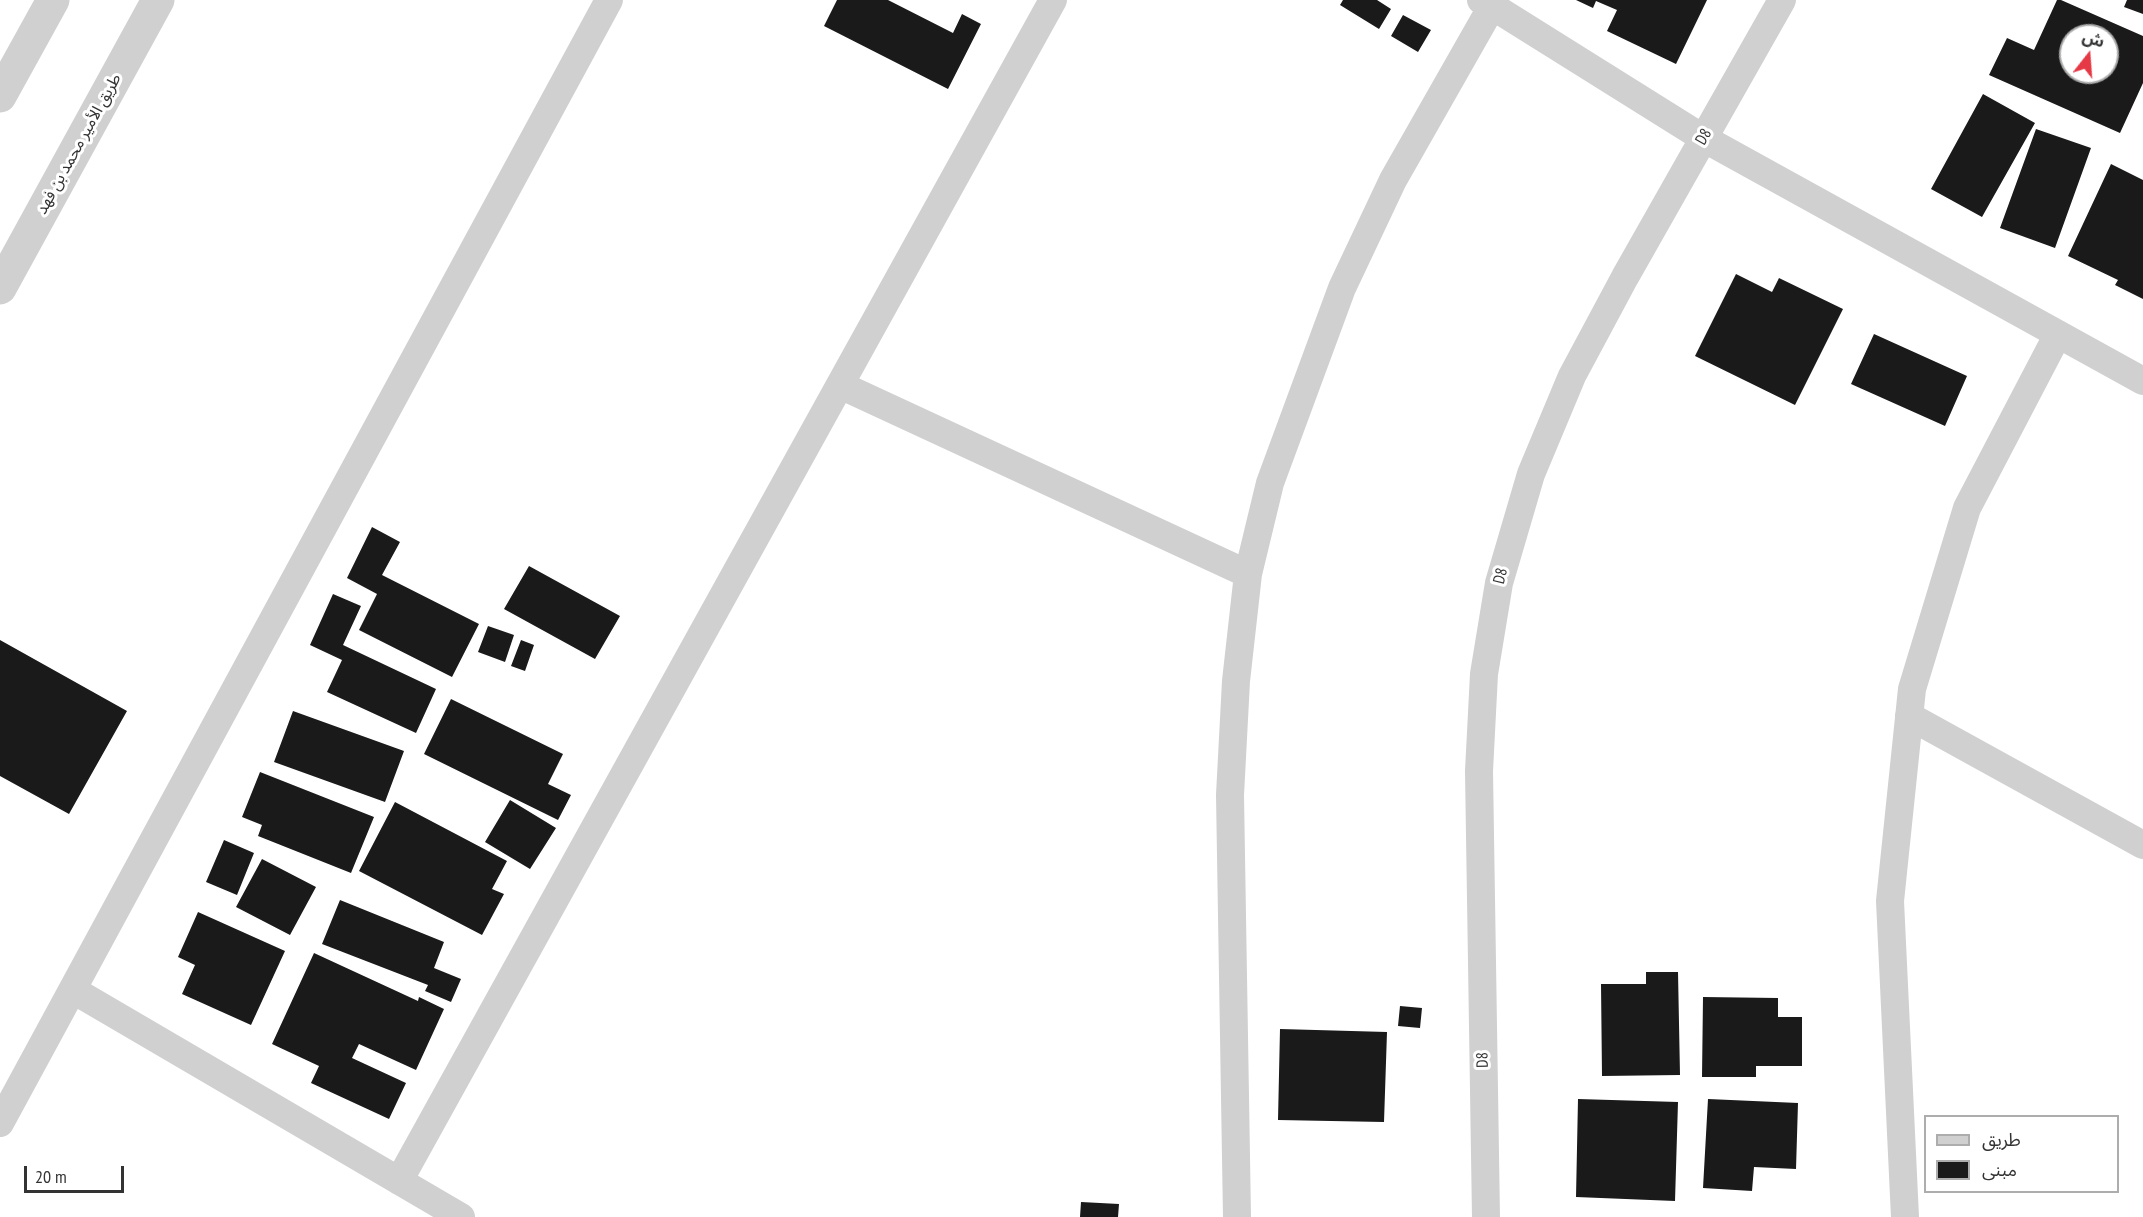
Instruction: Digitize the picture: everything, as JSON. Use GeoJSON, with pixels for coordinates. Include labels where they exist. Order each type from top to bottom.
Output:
{"type":"FeatureCollection","features":[{"type":"Feature","properties":{"kind":"street"},"geometry":{"type":"LineString","coordinates":[[0,96],[53,0]]}},
{"type":"Feature","properties":{"kind":"street","name":"طريق الأمير محمد بن فهد"},"geometry":{"type":"LineString","coordinates":[[0,288],[158,0]]}},
{"type":"Feature","properties":{"kind":"street"},"geometry":{"type":"LineString","coordinates":[[0,1123],[609,0]]}},
{"type":"Feature","properties":{"kind":"street"},"geometry":{"type":"LineString","coordinates":[[399,1181],[1053,0]]}},
{"type":"Feature","properties":{"kind":"street","name":"D8"},"geometry":{"type":"LineString","coordinates":[[1486,1217],[1479,771],[1484,675],[1499,583],[1531,474],[1572,376],[1625,277],[1782,0]]}},
{"type":"Feature","properties":{"kind":"street"},"geometry":{"type":"LineString","coordinates":[[1237,1217],[1230,795],[1236,681],[1248,574],[1270,483],[1342,288],[1393,180],[1487,3],[1703,138],[2143,381]]}},
{"type":"Feature","properties":{"kind":"street"},"geometry":{"type":"LineString","coordinates":[[1905,1217],[1890,901],[1912,689],[1967,508],[2058,334]]}},
{"type":"Feature","properties":{"kind":"street"},"geometry":{"type":"LineString","coordinates":[[840,386],[1248,574]]}},
{"type":"Feature","properties":{"kind":"street"},"geometry":{"type":"LineString","coordinates":[[1909,716],[2143,846]]}},
{"type":"Feature","properties":{"kind":"street"},"geometry":{"type":"LineString","coordinates":[[73,990],[462,1217]]}},
{"type":"Feature","properties":{"kind":"building"},"geometry":{"type":"Polygon","coordinates":[[[837,0],[888,0],[953,33],[962,14],[981,24],[948,89],[824,26],[837,0]]]}},
{"type":"Feature","properties":{"kind":"building"},"geometry":{"type":"Polygon","coordinates":[[[1343,0],[1377,0],[1391,9],[1379,29],[1340,5],[1343,0]]]}},
{"type":"Feature","properties":{"kind":"building"},"geometry":{"type":"Polygon","coordinates":[[[1576,0],[1707,0],[1676,64],[1607,31],[1617,10],[1596,1],[1593,8],[1576,0]]]}},
{"type":"Feature","properties":{"kind":"building"},"geometry":{"type":"Polygon","coordinates":[[[2057,0],[2061,0],[2116,24],[2059,24],[2059,84],[2119,84],[2119,25],[2143,36],[2143,83],[2120,133],[1989,75],[2007,38],[2034,50],[2057,0]]]}},
{"type":"Feature","properties":{"kind":"building"},"geometry":{"type":"Polygon","coordinates":[[[2127,0],[2143,0],[2143,14],[2124,7],[2127,0]]]}},
{"type":"Feature","properties":{"kind":"building"},"geometry":{"type":"Polygon","coordinates":[[[1403,15],[1431,30],[1418,52],[1391,36],[1403,15]]]}},
{"type":"Feature","properties":{"kind":"building"},"geometry":{"type":"Polygon","coordinates":[[[1983,94],[2035,123],[1982,217],[1931,189],[1983,94]]]}},
{"type":"Feature","properties":{"kind":"building"},"geometry":{"type":"Polygon","coordinates":[[[2036,129],[2091,148],[2055,248],[2000,228],[2036,129]]]}},
{"type":"Feature","properties":{"kind":"building"},"geometry":{"type":"Polygon","coordinates":[[[2111,164],[2143,180],[2143,299],[2115,285],[2118,280],[2068,256],[2111,164]]]}},
{"type":"Feature","properties":{"kind":"building"},"geometry":{"type":"Polygon","coordinates":[[[1736,274],[1772,292],[1779,278],[1843,309],[1795,405],[1695,356],[1736,274]]]}},
{"type":"Feature","properties":{"kind":"building"},"geometry":{"type":"Polygon","coordinates":[[[1874,334],[1967,376],[1945,426],[1851,384],[1874,334]]]}},
{"type":"Feature","properties":{"kind":"building"},"geometry":{"type":"Polygon","coordinates":[[[372,527],[400,542],[382,575],[479,624],[452,677],[359,630],[377,594],[347,578],[372,527]]]}},
{"type":"Feature","properties":{"kind":"building"},"geometry":{"type":"Polygon","coordinates":[[[529,566],[620,616],[595,659],[504,609],[529,566]]]}},
{"type":"Feature","properties":{"kind":"building"},"geometry":{"type":"Polygon","coordinates":[[[333,594],[361,606],[343,645],[436,689],[416,733],[327,692],[342,660],[310,645],[333,594]]]}},
{"type":"Feature","properties":{"kind":"building"},"geometry":{"type":"Polygon","coordinates":[[[488,626],[514,635],[505,662],[478,652],[488,626]]]}},
{"type":"Feature","properties":{"kind":"building"},"geometry":{"type":"Polygon","coordinates":[[[0,640],[127,711],[69,814],[0,776],[0,640]]]}},
{"type":"Feature","properties":{"kind":"building"},"geometry":{"type":"Polygon","coordinates":[[[521,640],[534,645],[525,671],[511,666],[521,640]]]}},
{"type":"Feature","properties":{"kind":"building"},"geometry":{"type":"Polygon","coordinates":[[[451,699],[563,754],[548,784],[571,795],[558,820],[424,754],[451,699]]]}},
{"type":"Feature","properties":{"kind":"building"},"geometry":{"type":"Polygon","coordinates":[[[293,711],[404,751],[385,802],[274,762],[293,711]]]}},
{"type":"Feature","properties":{"kind":"building"},"geometry":{"type":"Polygon","coordinates":[[[260,772],[374,817],[351,873],[258,836],[262,825],[242,817],[260,772]]]}},
{"type":"Feature","properties":{"kind":"building"},"geometry":{"type":"Polygon","coordinates":[[[510,800],[556,828],[530,869],[485,842],[510,800]]]}},
{"type":"Feature","properties":{"kind":"building"},"geometry":{"type":"Polygon","coordinates":[[[395,802],[507,861],[492,889],[504,894],[482,935],[359,871],[395,802]]]}},
{"type":"Feature","properties":{"kind":"building"},"geometry":{"type":"Polygon","coordinates":[[[224,840],[254,853],[237,895],[206,882],[224,840]]]}},
{"type":"Feature","properties":{"kind":"building"},"geometry":{"type":"Polygon","coordinates":[[[262,859],[316,887],[290,935],[236,907],[262,859]]]}},
{"type":"Feature","properties":{"kind":"building"},"geometry":{"type":"Polygon","coordinates":[[[340,900],[444,942],[434,968],[461,979],[451,1002],[425,991],[428,985],[322,944],[340,900]]]}},
{"type":"Feature","properties":{"kind":"building"},"geometry":{"type":"Polygon","coordinates":[[[198,912],[285,951],[251,1025],[182,994],[195,965],[178,957],[198,912]]]}},
{"type":"Feature","properties":{"kind":"building"},"geometry":{"type":"Polygon","coordinates":[[[314,953],[418,1001],[419,997],[444,1009],[416,1070],[359,1044],[352,1058],[406,1083],[389,1119],[311,1083],[319,1066],[272,1044],[314,953]]]}},
{"type":"Feature","properties":{"kind":"building"},"geometry":{"type":"Polygon","coordinates":[[[1646,972],[1678,972],[1680,1075],[1602,1076],[1601,984],[1646,984],[1646,972]]]}},
{"type":"Feature","properties":{"kind":"building"},"geometry":{"type":"Polygon","coordinates":[[[1703,997],[1778,998],[1778,1017],[1802,1017],[1802,1066],[1756,1066],[1756,1077],[1702,1077],[1703,997]]]}},
{"type":"Feature","properties":{"kind":"building"},"geometry":{"type":"Polygon","coordinates":[[[1400,1006],[1422,1008],[1420,1028],[1398,1026],[1400,1006]]]}},
{"type":"Feature","properties":{"kind":"building"},"geometry":{"type":"Polygon","coordinates":[[[1280,1029],[1387,1032],[1384,1122],[1278,1120],[1280,1029]]]}},
{"type":"Feature","properties":{"kind":"building"},"geometry":{"type":"Polygon","coordinates":[[[1578,1099],[1678,1102],[1675,1201],[1576,1197],[1578,1099]]]}},
{"type":"Feature","properties":{"kind":"building"},"geometry":{"type":"Polygon","coordinates":[[[1708,1099],[1798,1103],[1796,1169],[1754,1167],[1752,1191],[1703,1188],[1708,1099]]]}},
{"type":"Feature","properties":{"kind":"building"},"geometry":{"type":"Polygon","coordinates":[[[1081,1202],[1119,1204],[1118,1217],[1080,1217],[1081,1202]]]}}]}
